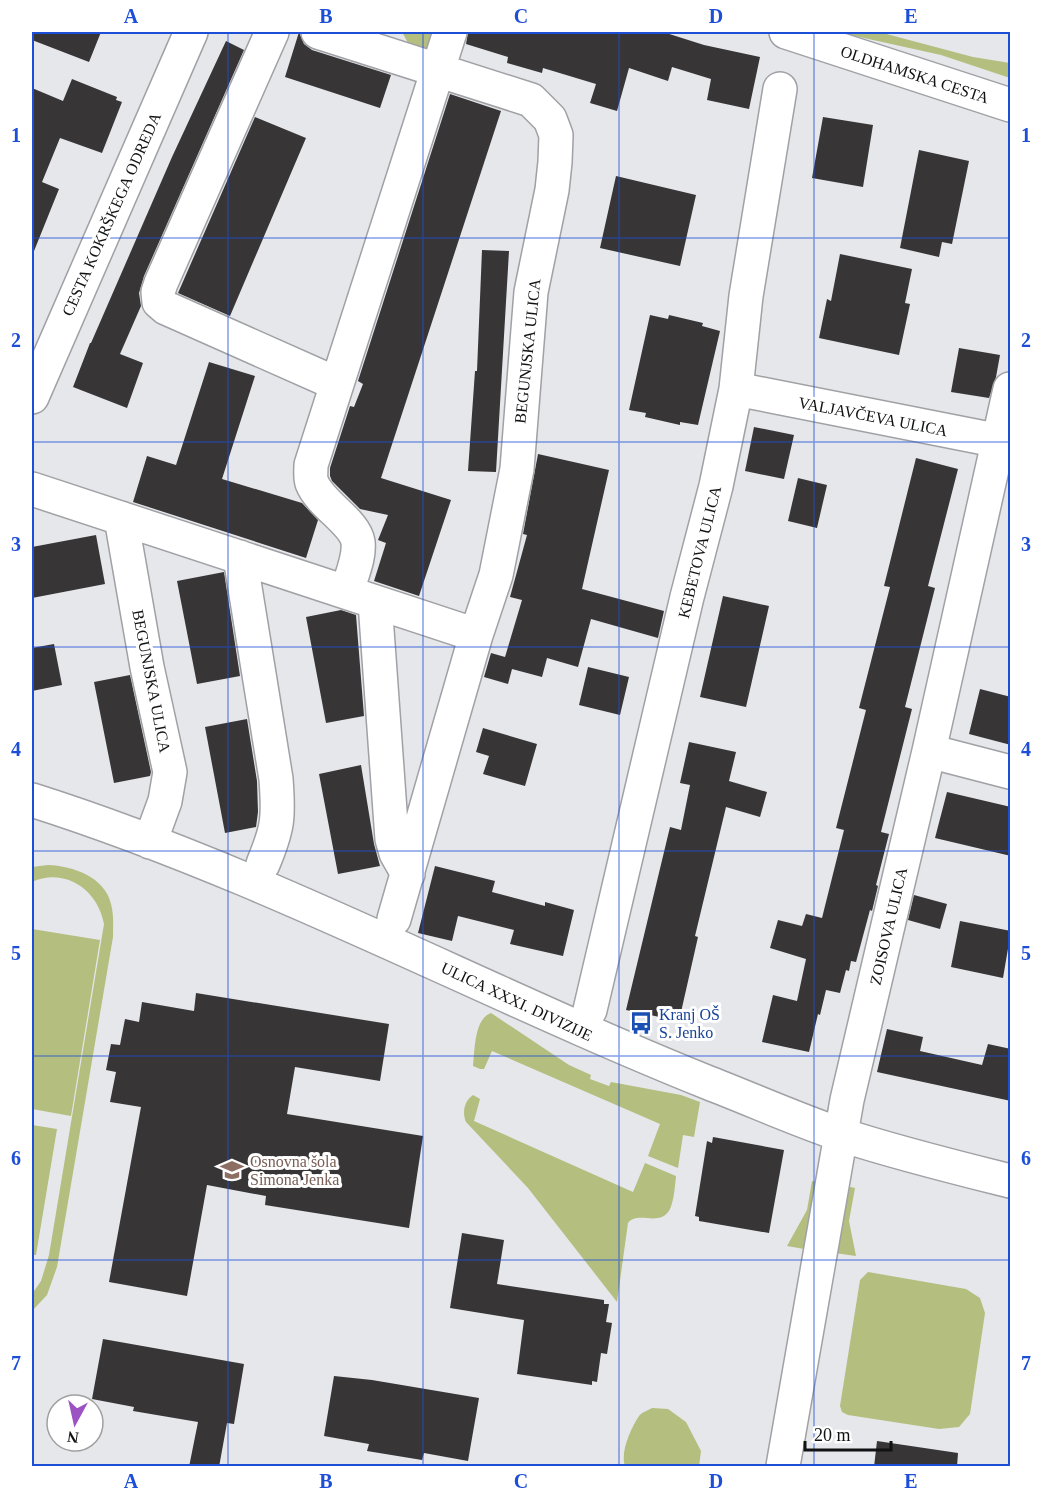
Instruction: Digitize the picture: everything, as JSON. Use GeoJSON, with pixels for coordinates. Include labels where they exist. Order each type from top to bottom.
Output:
{"type":"FeatureCollection","features":[{"type":"Feature","properties":{"kind":"street","name":"CESTA KOKRŠKEGA ODREDA"},"geometry":{"type":"LineString","coordinates":[[32,397],[191,32]]}},
{"type":"Feature","properties":{"kind":"street"},"geometry":{"type":"LineString","coordinates":[[272,32],[161,284],[158,292],[159,302],[166,308],[337,384]]}},
{"type":"Feature","properties":{"kind":"street","name":"BEGUNJSKA ULICA"},"geometry":{"type":"LineString","coordinates":[[318,32],[434,79],[531,100],[550,119],[556,135],[552,190],[531,292],[517,469],[496,576],[476,635],[394,919]]}},
{"type":"Feature","properties":{"kind":"street"},"geometry":{"type":"LineString","coordinates":[[408,874],[396,853],[392,839],[361,597],[357,557],[358,540],[350,525],[324,501],[311,482],[311,465],[450,32]]}},
{"type":"Feature","properties":{"kind":"street","name":"OLDHAMSKA CESTA"},"geometry":{"type":"LineString","coordinates":[[786,32],[1011,105]]}},
{"type":"Feature","properties":{"kind":"street","name":"KEBETOVA ULICA"},"geometry":{"type":"LineString","coordinates":[[590,1010],[687,597],[716,486],[736,388],[746,296],[780,89]]}},
{"type":"Feature","properties":{"kind":"street","name":"VALJAVČEVA ULICA"},"geometry":{"type":"LineString","coordinates":[[736,388],[1005,442]]}},
{"type":"Feature","properties":{"kind":"street","name":"ZOISOVA ULICA"},"geometry":{"type":"LineString","coordinates":[[783,1467],[847,1100],[1005,442],[1011,389]]}},
{"type":"Feature","properties":{"kind":"street"},"geometry":{"type":"LineString","coordinates":[[32,489],[476,635]]}},
{"type":"Feature","properties":{"kind":"street","name":"BEGUNJSKA ULICA"},"geometry":{"type":"LineString","coordinates":[[121,518],[147,667],[170,772],[165,801],[150,842]]}},
{"type":"Feature","properties":{"kind":"street"},"geometry":{"type":"LineString","coordinates":[[240,557],[279,815],[275,835],[263,864]]}},
{"type":"Feature","properties":{"kind":"street"},"geometry":{"type":"LineString","coordinates":[[929,751],[1011,772]]}},
{"type":"Feature","properties":{"kind":"street","name":"ULICA XXXI. DIVIZIJE"},"geometry":{"type":"LineString","coordinates":[[32,800],[227,872],[385,940],[614,1044],[842,1135],[1011,1181]]}},
{"type":"Feature","properties":{"kind":"green space"},"geometry":{"type":"Polygon","coordinates":[[[402,32],[442,32],[435,49],[413,52],[402,32]]]}},
{"type":"Feature","properties":{"kind":"green space"},"geometry":{"type":"Polygon","coordinates":[[[837,32],[879,32],[973,57],[1010,63],[1010,78],[941,55],[837,32]]]}},
{"type":"Feature","properties":{"kind":"green space"},"geometry":{"type":"Polygon","coordinates":[[[48,865],[68,868],[87,875],[102,887],[108,895],[112,908],[113,937],[57,1267],[47,1295],[32,1311],[32,1294],[41,1281],[49,1255],[104,924],[95,901],[78,885],[56,877],[32,882],[32,867],[48,865]]]}},
{"type":"Feature","properties":{"kind":"green space"},"geometry":{"type":"Polygon","coordinates":[[[32,929],[100,940],[71,1116],[32,1109],[32,929]]]}},
{"type":"Feature","properties":{"kind":"green space"},"geometry":{"type":"Polygon","coordinates":[[[491,1013],[569,1065],[591,1075],[590,1079],[609,1086],[611,1082],[681,1095],[700,1102],[694,1137],[683,1135],[678,1168],[648,1156],[660,1124],[492,1051],[484,1069],[473,1066],[478,1028],[485,1016],[491,1013]]]}},
{"type":"Feature","properties":{"kind":"green space"},"geometry":{"type":"Polygon","coordinates":[[[473,1095],[480,1099],[474,1121],[633,1192],[645,1163],[676,1176],[670,1209],[666,1215],[632,1219],[628,1223],[617,1302],[528,1188],[466,1122],[465,1107],[473,1095]]]}},
{"type":"Feature","properties":{"kind":"green space"},"geometry":{"type":"Polygon","coordinates":[[[32,1125],[57,1129],[36,1255],[32,1255],[32,1125]]]}},
{"type":"Feature","properties":{"kind":"green space"},"geometry":{"type":"Polygon","coordinates":[[[812,1181],[821,1183],[810,1250],[787,1246],[807,1210],[812,1181]]]}},
{"type":"Feature","properties":{"kind":"green space"},"geometry":{"type":"Polygon","coordinates":[[[846,1186],[855,1188],[849,1221],[856,1256],[835,1253],[846,1186]]]}},
{"type":"Feature","properties":{"kind":"green space"},"geometry":{"type":"Polygon","coordinates":[[[868,1272],[966,1289],[980,1298],[985,1313],[970,1414],[959,1427],[939,1429],[848,1415],[842,1412],[840,1406],[860,1280],[868,1272]]]}},
{"type":"Feature","properties":{"kind":"green space"},"geometry":{"type":"Polygon","coordinates":[[[652,1408],[668,1409],[686,1422],[701,1451],[699,1466],[625,1466],[625,1447],[633,1427],[640,1415],[652,1408]]]}},
{"type":"Feature","properties":{"kind":"building"},"geometry":{"type":"Polygon","coordinates":[[[32,32],[101,32],[89,62],[32,40],[32,32]]]}},
{"type":"Feature","properties":{"kind":"building"},"geometry":{"type":"Polygon","coordinates":[[[299,32],[304,44],[312,50],[391,75],[380,108],[285,77],[299,32]]]}},
{"type":"Feature","properties":{"kind":"building"},"geometry":{"type":"Polygon","coordinates":[[[468,32],[663,32],[704,45],[760,57],[749,109],[707,100],[711,79],[672,67],[668,81],[629,68],[617,111],[590,103],[596,84],[543,68],[542,73],[507,63],[508,57],[466,44],[468,32]]]}},
{"type":"Feature","properties":{"kind":"building"},"geometry":{"type":"Polygon","coordinates":[[[226,41],[244,50],[144,276],[139,293],[141,306],[120,354],[143,363],[127,408],[73,387],[172,157],[226,41]]]}},
{"type":"Feature","properties":{"kind":"building"},"geometry":{"type":"Polygon","coordinates":[[[72,79],[117,97],[116,100],[122,102],[102,153],[60,138],[42,182],[59,189],[32,256],[32,88],[63,101],[72,79]]]}},
{"type":"Feature","properties":{"kind":"building"},"geometry":{"type":"Polygon","coordinates":[[[450,94],[501,111],[381,478],[451,500],[419,596],[374,581],[386,543],[378,540],[388,515],[360,509],[332,481],[330,468],[350,406],[354,407],[363,384],[358,381],[450,94]]]}},
{"type":"Feature","properties":{"kind":"building"},"geometry":{"type":"Polygon","coordinates":[[[255,117],[306,138],[230,316],[178,293],[255,117]]]}},
{"type":"Feature","properties":{"kind":"building"},"geometry":{"type":"Polygon","coordinates":[[[823,117],[873,125],[863,187],[812,178],[823,117]]]}},
{"type":"Feature","properties":{"kind":"building"},"geometry":{"type":"Polygon","coordinates":[[[919,150],[969,161],[952,244],[942,242],[939,257],[900,248],[919,150]]]}},
{"type":"Feature","properties":{"kind":"building"},"geometry":{"type":"Polygon","coordinates":[[[616,176],[696,195],[680,266],[600,248],[616,176]]]}},
{"type":"Feature","properties":{"kind":"building"},"geometry":{"type":"Polygon","coordinates":[[[482,250],[509,251],[496,472],[468,471],[475,371],[477,371],[482,250]]]}},
{"type":"Feature","properties":{"kind":"building"},"geometry":{"type":"Polygon","coordinates":[[[840,254],[912,269],[905,303],[910,304],[899,355],[819,338],[827,299],[831,301],[840,254]]]}},
{"type":"Feature","properties":{"kind":"building"},"geometry":{"type":"Polygon","coordinates":[[[650,315],[668,319],[669,315],[703,323],[702,326],[720,331],[698,425],[680,422],[680,425],[645,417],[646,413],[629,410],[650,315]]]}},
{"type":"Feature","properties":{"kind":"building"},"geometry":{"type":"Polygon","coordinates":[[[959,348],[1000,355],[989,398],[951,392],[959,348]]]}},
{"type":"Feature","properties":{"kind":"building"},"geometry":{"type":"Polygon","coordinates":[[[209,362],[255,376],[222,479],[302,503],[318,520],[306,558],[133,502],[147,456],[176,465],[209,362]]]}},
{"type":"Feature","properties":{"kind":"building"},"geometry":{"type":"Polygon","coordinates":[[[754,427],[794,435],[784,479],[745,471],[754,427]]]}},
{"type":"Feature","properties":{"kind":"building"},"geometry":{"type":"Polygon","coordinates":[[[538,454],[609,470],[582,589],[664,611],[658,638],[591,619],[578,667],[547,658],[542,677],[512,669],[508,684],[484,677],[491,653],[505,657],[522,600],[510,597],[527,535],[523,534],[538,454]]]}},
{"type":"Feature","properties":{"kind":"building"},"geometry":{"type":"Polygon","coordinates":[[[916,458],[958,469],[928,586],[935,588],[905,707],[912,709],[881,832],[889,834],[872,911],[870,910],[856,962],[851,961],[849,971],[846,970],[840,993],[826,990],[809,1052],[762,1042],[773,995],[797,1001],[806,959],[770,948],[778,920],[802,926],[806,914],[822,918],[844,830],[836,828],[866,710],[859,708],[890,587],[884,586],[916,458]]]}},
{"type":"Feature","properties":{"kind":"building"},"geometry":{"type":"Polygon","coordinates":[[[798,478],[827,485],[817,528],[788,521],[798,478]]]}},
{"type":"Feature","properties":{"kind":"building"},"geometry":{"type":"Polygon","coordinates":[[[96,535],[105,584],[32,598],[32,547],[96,535]]]}},
{"type":"Feature","properties":{"kind":"building"},"geometry":{"type":"Polygon","coordinates":[[[224,572],[240,676],[197,684],[177,581],[224,572]]]}},
{"type":"Feature","properties":{"kind":"building"},"geometry":{"type":"Polygon","coordinates":[[[723,596],[769,606],[746,707],[700,697],[723,596]]]}},
{"type":"Feature","properties":{"kind":"building"},"geometry":{"type":"Polygon","coordinates":[[[341,610],[356,615],[364,716],[326,723],[306,617],[341,610]]]}},
{"type":"Feature","properties":{"kind":"building"},"geometry":{"type":"Polygon","coordinates":[[[54,644],[62,685],[32,691],[32,648],[54,644]]]}},
{"type":"Feature","properties":{"kind":"building"},"geometry":{"type":"Polygon","coordinates":[[[588,667],[629,677],[620,715],[579,705],[588,667]]]}},
{"type":"Feature","properties":{"kind":"building"},"geometry":{"type":"Polygon","coordinates":[[[130,675],[151,772],[150,776],[114,783],[94,682],[130,675]]]}},
{"type":"Feature","properties":{"kind":"building"},"geometry":{"type":"Polygon","coordinates":[[[980,689],[1011,697],[1011,745],[969,734],[980,689]]]}},
{"type":"Feature","properties":{"kind":"building"},"geometry":{"type":"Polygon","coordinates":[[[247,719],[257,781],[256,827],[225,833],[205,727],[247,719]]]}},
{"type":"Feature","properties":{"kind":"building"},"geometry":{"type":"Polygon","coordinates":[[[483,728],[537,744],[525,786],[483,774],[489,756],[476,752],[483,728]]]}},
{"type":"Feature","properties":{"kind":"building"},"geometry":{"type":"Polygon","coordinates":[[[689,742],[736,752],[729,781],[767,792],[760,817],[726,807],[695,936],[698,937],[679,1021],[626,1010],[670,827],[681,830],[690,785],[680,783],[689,742]]]}},
{"type":"Feature","properties":{"kind":"building"},"geometry":{"type":"Polygon","coordinates":[[[361,765],[374,844],[380,866],[338,874],[319,774],[361,765]]]}},
{"type":"Feature","properties":{"kind":"building"},"geometry":{"type":"Polygon","coordinates":[[[947,792],[1011,807],[1011,856],[935,838],[947,792]]]}},
{"type":"Feature","properties":{"kind":"building"},"geometry":{"type":"Polygon","coordinates":[[[435,866],[495,881],[492,892],[545,906],[545,902],[574,910],[563,956],[510,944],[514,930],[458,916],[452,941],[418,933],[435,866]]]}},
{"type":"Feature","properties":{"kind":"building"},"geometry":{"type":"Polygon","coordinates":[[[914,895],[947,904],[940,929],[908,920],[914,895]]]}},
{"type":"Feature","properties":{"kind":"building"},"geometry":{"type":"Polygon","coordinates":[[[960,921],[1011,931],[1003,978],[951,967],[960,921]]]}},
{"type":"Feature","properties":{"kind":"building"},"geometry":{"type":"Polygon","coordinates":[[[196,993],[389,1024],[380,1081],[295,1067],[287,1114],[423,1136],[409,1228],[265,1205],[266,1196],[207,1185],[187,1296],[109,1282],[141,1107],[110,1102],[116,1072],[106,1070],[111,1044],[120,1045],[125,1019],[139,1022],[142,1002],[194,1011],[196,993]]]}},
{"type":"Feature","properties":{"kind":"building"},"geometry":{"type":"Polygon","coordinates":[[[887,1029],[923,1037],[920,1051],[982,1065],[988,1044],[1011,1049],[1011,1101],[877,1072],[887,1029]]]}},
{"type":"Feature","properties":{"kind":"building"},"geometry":{"type":"Polygon","coordinates":[[[713,1137],[784,1150],[769,1233],[699,1221],[699,1217],[695,1216],[707,1141],[712,1143],[713,1137]]]}},
{"type":"Feature","properties":{"kind":"building"},"geometry":{"type":"Polygon","coordinates":[[[462,1233],[504,1240],[497,1284],[604,1300],[604,1304],[609,1304],[606,1322],[612,1323],[607,1354],[601,1353],[597,1382],[592,1381],[592,1385],[517,1374],[524,1320],[450,1308],[462,1233]]]}},
{"type":"Feature","properties":{"kind":"building"},"geometry":{"type":"Polygon","coordinates":[[[103,1339],[244,1364],[234,1424],[227,1423],[219,1467],[189,1467],[198,1422],[133,1411],[134,1407],[105,1401],[105,1393],[93,1393],[103,1339]]]}},
{"type":"Feature","properties":{"kind":"building"},"geometry":{"type":"Polygon","coordinates":[[[334,1376],[479,1398],[468,1461],[424,1453],[422,1460],[367,1451],[369,1444],[324,1436],[334,1376]]]}},
{"type":"Feature","properties":{"kind":"building"},"geometry":{"type":"Polygon","coordinates":[[[877,1441],[958,1453],[957,1467],[874,1467],[877,1441]]]}},
{"type":"Feature","properties":{"kind":"place","name":"Kranj OŠ S. Jenko"},"geometry":{"type":"Point","coordinates":[641,1023]}},
{"type":"Feature","properties":{"kind":"place","name":"Osnovna šola Simona Jenka"},"geometry":{"type":"Point","coordinates":[232,1170]}}]}
